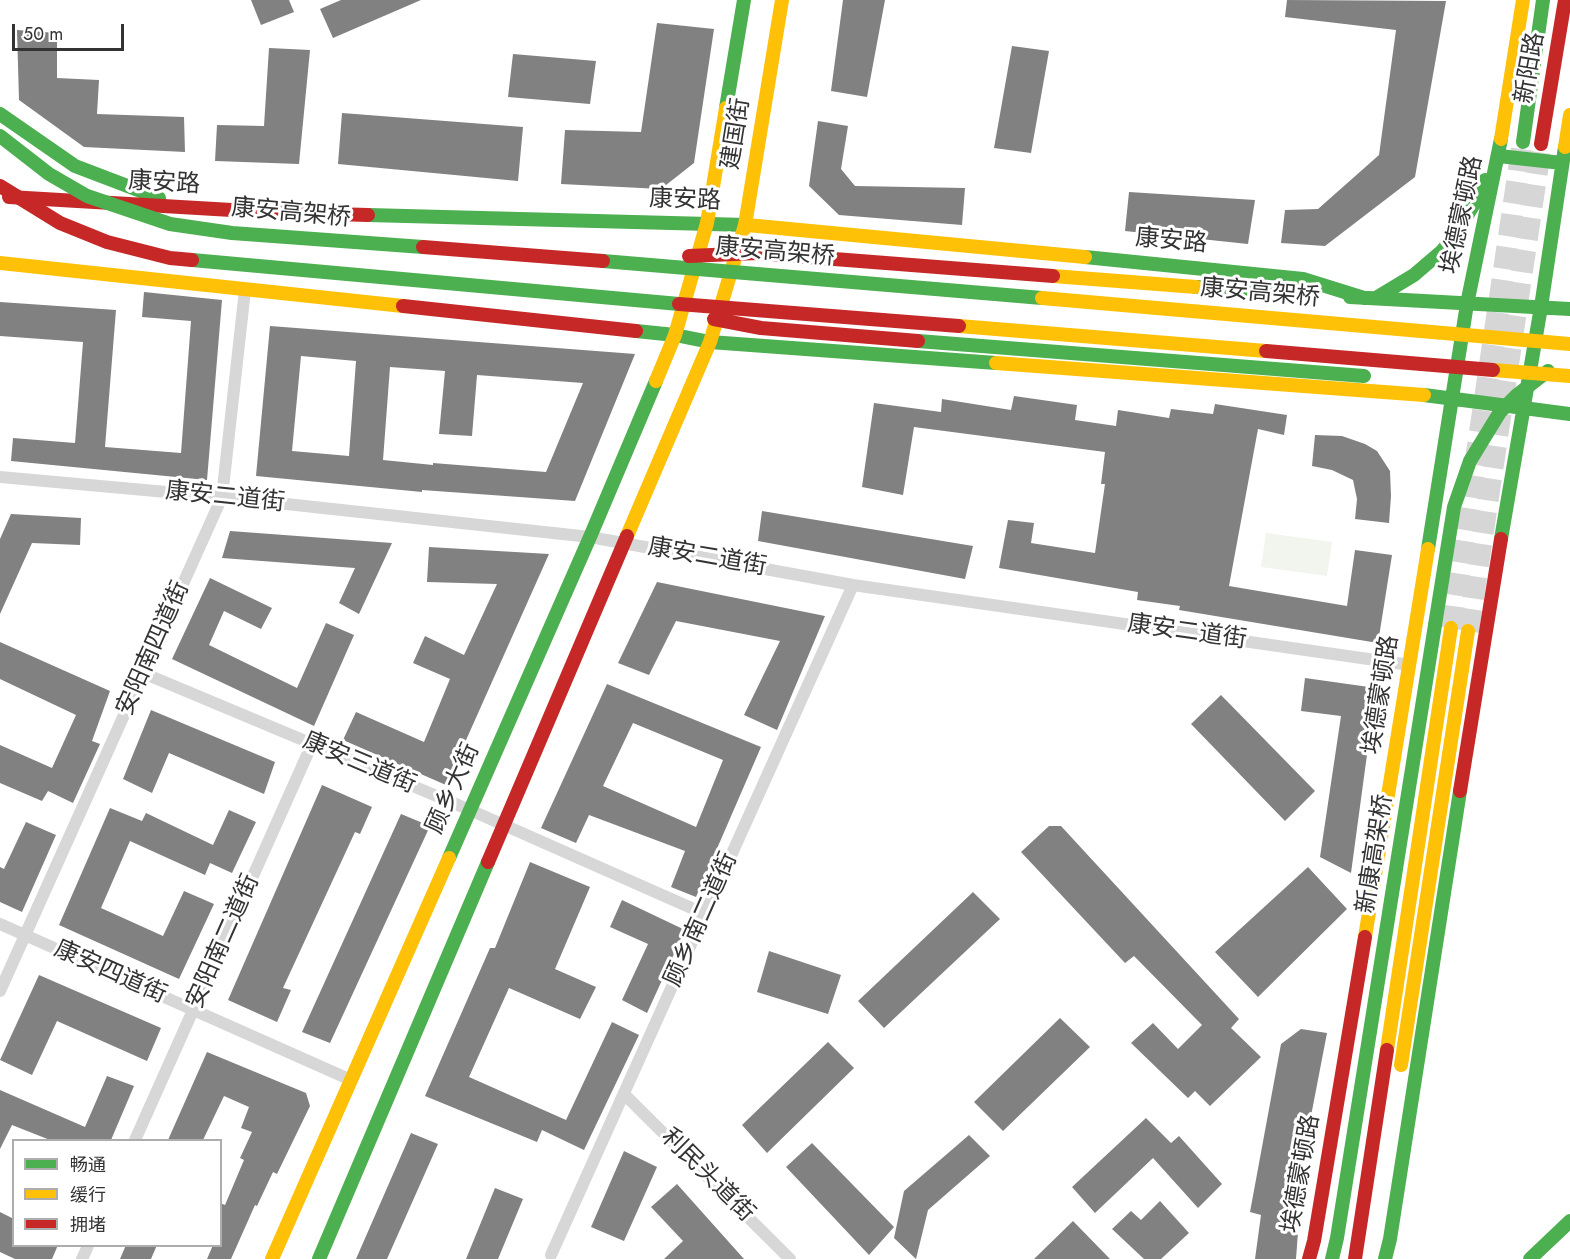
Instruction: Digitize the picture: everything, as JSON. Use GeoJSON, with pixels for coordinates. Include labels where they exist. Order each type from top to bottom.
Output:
{"type":"FeatureCollection","features":[{"type":"Feature","properties":{"kind":"main road","name":"建国街"},"geometry":{"type":"LineString","coordinates":[[675,335],[707,223],[744,0]]}},
{"type":"Feature","properties":{"kind":"main road","name":"建国街"},"geometry":{"type":"LineString","coordinates":[[710,342],[745,225],[782,0]]}},
{"type":"Feature","properties":{"kind":"main road"},"geometry":{"type":"LineString","coordinates":[[1370,298],[1414,275],[1449,242],[1474,204],[1500,147],[1523,0]]}},
{"type":"Feature","properties":{"kind":"main road","name":"新阳路"},"geometry":{"type":"LineString","coordinates":[[1523,142],[1543,0]]}},
{"type":"Feature","properties":{"kind":"main road","name":"新阳路"},"geometry":{"type":"LineString","coordinates":[[1541,144],[1565,0]]}},
{"type":"Feature","properties":{"kind":"main road"},"geometry":{"type":"LineString","coordinates":[[0,114],[75,166],[129,188],[189,208]]}},
{"type":"Feature","properties":{"kind":"main road"},"geometry":{"type":"LineString","coordinates":[[1376,1258],[1390,1239],[1496,565],[1541,307],[1570,115]]}},
{"type":"Feature","properties":{"kind":"main road","name":"康安高架桥"},"geometry":{"type":"LineString","coordinates":[[0,136],[49,174],[87,196],[170,224],[232,233],[595,260],[1570,344]]}},
{"type":"Feature","properties":{"kind":"main road"},"geometry":{"type":"LineString","coordinates":[[1500,147],[1562,163]]}},
{"type":"Feature","properties":{"kind":"main road","name":"埃德蒙顿路"},"geometry":{"type":"LineString","coordinates":[[1309,1259],[1314,1241],[1410,665],[1448,414],[1467,304],[1500,147]]}},
{"type":"Feature","properties":{"kind":"main road"},"geometry":{"type":"LineString","coordinates":[[0,186],[60,223],[107,242],[170,258],[586,296],[1570,376]]}},
{"type":"Feature","properties":{"kind":"main road","name":"康安路"},"geometry":{"type":"LineString","coordinates":[[0,197],[266,212],[745,225],[1279,276],[1303,279],[1370,298]]}},
{"type":"Feature","properties":{"kind":"main road","name":"康安路"},"geometry":{"type":"LineString","coordinates":[[595,260],[757,253],[1196,287],[1570,309]]}},
{"type":"Feature","properties":{"kind":"main road"},"geometry":{"type":"LineString","coordinates":[[0,263],[675,335],[710,342],[1432,396],[1570,414]]}},
{"type":"Feature","properties":{"kind":"main road"},"geometry":{"type":"LineString","coordinates":[[586,296],[761,328],[1364,376],[1414,388],[1432,396]]}},
{"type":"Feature","properties":{"kind":"main road","name":"顾乡大街"},"geometry":{"type":"LineString","coordinates":[[272,1259],[590,537],[675,335]]}},
{"type":"Feature","properties":{"kind":"main road"},"geometry":{"type":"LineString","coordinates":[[319,1259],[710,342]]}},
{"type":"Feature","properties":{"kind":"main road","name":"新康高架桥"},"geometry":{"type":"LineString","coordinates":[[1332,1259],[1454,507],[1470,461],[1500,412],[1535,379],[1562,362]]}},
{"type":"Feature","properties":{"kind":"main road"},"geometry":{"type":"LineString","coordinates":[[1528,409],[1555,402],[1570,401]]}},
{"type":"Feature","properties":{"kind":"main road"},"geometry":{"type":"LineString","coordinates":[[1355,1259],[1451,628]]}},
{"type":"Feature","properties":{"kind":"main road"},"geometry":{"type":"LineString","coordinates":[[1399,1079],[1468,631]]}},
{"type":"Feature","properties":{"kind":"main road"},"geometry":{"type":"LineString","coordinates":[[1530,1259],[1570,1221]]}},
{"type":"Feature","properties":{"kind":"street","name":"安阳南四道街"},"geometry":{"type":"LineString","coordinates":[[0,992],[222,497],[245,290]]}},
{"type":"Feature","properties":{"kind":"street","name":"康安二道街"},"geometry":{"type":"LineString","coordinates":[[0,477],[222,497],[590,537],[853,585],[1410,665]]}},
{"type":"Feature","properties":{"kind":"street","name":"顾乡南二道街"},"geometry":{"type":"LineString","coordinates":[[551,1255],[853,585]]}},
{"type":"Feature","properties":{"kind":"street","name":"康安三道街"},"geometry":{"type":"LineString","coordinates":[[143,673],[470,810],[705,914]]}},
{"type":"Feature","properties":{"kind":"street","name":"安阳南二道街"},"geometry":{"type":"LineString","coordinates":[[135,1139],[312,744]]}},
{"type":"Feature","properties":{"kind":"street","name":"康安四道街"},"geometry":{"type":"LineString","coordinates":[[0,924],[351,1080]]}},
{"type":"Feature","properties":{"kind":"street","name":"利民头道街"},"geometry":{"type":"LineString","coordinates":[[624,1094],[790,1259]]}},
{"type":"Feature","properties":{"kind":"shaded area"},"geometry":{"type":"Polygon","coordinates":[[[1266,533],[1332,542],[1327,576],[1261,567],[1266,533]]]}},
{"type":"Feature","properties":{"kind":"building"},"geometry":{"type":"Polygon","coordinates":[[[251,0],[289,0],[294,12],[261,25],[251,0]]]}},
{"type":"Feature","properties":{"kind":"building"},"geometry":{"type":"Polygon","coordinates":[[[341,0],[421,0],[333,38],[320,9],[341,0]]]}},
{"type":"Feature","properties":{"kind":"building"},"geometry":{"type":"Polygon","coordinates":[[[843,0],[885,0],[867,97],[831,91],[843,0]]]}},
{"type":"Feature","properties":{"kind":"building"},"geometry":{"type":"Polygon","coordinates":[[[1287,0],[1446,1],[1415,177],[1325,246],[1281,243],[1285,210],[1318,209],[1379,155],[1396,30],[1285,17],[1287,0]]]}},
{"type":"Feature","properties":{"kind":"building"},"geometry":{"type":"Polygon","coordinates":[[[657,23],[714,29],[694,163],[661,189],[561,184],[565,130],[641,132],[657,23]]]}},
{"type":"Feature","properties":{"kind":"building"},"geometry":{"type":"Polygon","coordinates":[[[17,30],[57,33],[57,78],[99,80],[97,114],[184,117],[185,152],[84,147],[19,100],[17,30]]]}},
{"type":"Feature","properties":{"kind":"building"},"geometry":{"type":"Polygon","coordinates":[[[1012,46],[1049,51],[1031,153],[994,148],[1012,46]]]}},
{"type":"Feature","properties":{"kind":"building"},"geometry":{"type":"Polygon","coordinates":[[[269,48],[310,50],[299,164],[215,161],[217,125],[264,126],[269,48]]]}},
{"type":"Feature","properties":{"kind":"building"},"geometry":{"type":"Polygon","coordinates":[[[513,54],[596,61],[590,104],[508,97],[513,54]]]}},
{"type":"Feature","properties":{"kind":"building"},"geometry":{"type":"Polygon","coordinates":[[[342,113],[523,127],[518,181],[338,164],[342,113]]]}},
{"type":"Feature","properties":{"kind":"building"},"geometry":{"type":"Polygon","coordinates":[[[818,121],[848,126],[841,169],[855,186],[965,188],[962,225],[839,215],[809,186],[818,121]]]}},
{"type":"Feature","properties":{"kind":"building"},"geometry":{"type":"Polygon","coordinates":[[[1129,192],[1255,200],[1248,244],[1125,231],[1129,192]]]}},
{"type":"Feature","properties":{"kind":"building"},"geometry":{"type":"Polygon","coordinates":[[[144,292],[222,300],[207,480],[11,461],[13,438],[75,443],[83,342],[0,336],[0,302],[116,310],[105,447],[181,453],[191,321],[142,317],[144,292]]]}},
{"type":"Feature","properties":{"kind":"building"},"geometry":{"type":"Polygon","coordinates":[[[270,326],[635,354],[575,501],[422,490],[422,492],[256,476],[270,326]],[[301,356],[292,451],[349,456],[356,361],[301,356]],[[390,367],[383,460],[433,465],[433,463],[546,472],[583,383],[477,375],[472,436],[439,434],[445,371],[390,367]]]}},
{"type":"Feature","properties":{"kind":"building"},"geometry":{"type":"Polygon","coordinates":[[[1014,396],[1077,405],[1075,420],[1116,426],[1118,410],[1169,418],[1171,409],[1213,414],[1215,404],[1287,415],[1284,435],[1258,429],[1229,586],[1347,606],[1355,550],[1392,555],[1378,643],[1179,610],[1180,606],[1137,600],[1138,592],[999,568],[1008,520],[1034,523],[1031,543],[1095,553],[1105,484],[1101,484],[1105,452],[914,427],[903,495],[862,487],[874,403],[941,412],[942,399],[1011,410],[1014,396]]]}},
{"type":"Feature","properties":{"kind":"building"},"geometry":{"type":"Polygon","coordinates":[[[1315,435],[1342,436],[1377,451],[1390,471],[1389,523],[1355,519],[1357,499],[1353,480],[1332,470],[1312,466],[1315,435]]]}},
{"type":"Feature","properties":{"kind":"building"},"geometry":{"type":"Polygon","coordinates":[[[762,511],[973,546],[965,579],[758,541],[762,511]]]}},
{"type":"Feature","properties":{"kind":"building"},"geometry":{"type":"Polygon","coordinates":[[[11,514],[81,518],[80,545],[32,543],[0,614],[0,539],[11,514]]]}},
{"type":"Feature","properties":{"kind":"building"},"geometry":{"type":"Polygon","coordinates":[[[230,531],[392,543],[359,614],[339,603],[355,568],[222,558],[230,531]]]}},
{"type":"Feature","properties":{"kind":"building"},"geometry":{"type":"Polygon","coordinates":[[[429,547],[549,554],[446,785],[343,740],[356,712],[424,742],[450,679],[413,663],[425,636],[464,655],[497,584],[427,582],[429,547]]]}},
{"type":"Feature","properties":{"kind":"building"},"geometry":{"type":"Polygon","coordinates":[[[210,578],[272,608],[261,629],[224,611],[209,645],[297,688],[326,623],[354,635],[314,726],[172,659],[210,578]]]}},
{"type":"Feature","properties":{"kind":"building"},"geometry":{"type":"Polygon","coordinates":[[[657,582],[825,616],[777,730],[744,715],[780,641],[676,621],[649,675],[618,663],[657,582]]]}},
{"type":"Feature","properties":{"kind":"building"},"geometry":{"type":"Polygon","coordinates":[[[0,642],[110,691],[92,741],[100,744],[73,803],[48,791],[42,801],[0,783],[0,745],[52,768],[76,715],[0,679],[0,642]]]}},
{"type":"Feature","properties":{"kind":"building"},"geometry":{"type":"Polygon","coordinates":[[[1305,678],[1376,688],[1351,873],[1320,857],[1341,716],[1301,711],[1305,678]]]}},
{"type":"Feature","properties":{"kind":"building"},"geometry":{"type":"Polygon","coordinates":[[[607,684],[761,747],[696,897],[671,887],[685,851],[589,815],[576,843],[541,828],[607,684]],[[633,723],[603,786],[696,827],[723,760],[633,723]]]}},
{"type":"Feature","properties":{"kind":"building"},"geometry":{"type":"Polygon","coordinates":[[[1221,695],[1315,791],[1285,821],[1191,724],[1221,695]]]}},
{"type":"Feature","properties":{"kind":"building"},"geometry":{"type":"Polygon","coordinates":[[[151,710],[275,762],[264,794],[169,753],[152,793],[123,779],[151,710]]]}},
{"type":"Feature","properties":{"kind":"building"},"geometry":{"type":"Polygon","coordinates":[[[322,785],[372,807],[360,834],[355,832],[283,988],[291,990],[277,1022],[228,1000],[322,785]]]}},
{"type":"Feature","properties":{"kind":"building"},"geometry":{"type":"Polygon","coordinates":[[[110,808],[142,821],[146,813],[213,845],[229,810],[256,822],[232,873],[210,863],[205,875],[130,841],[101,908],[163,936],[184,891],[214,904],[179,979],[59,925],[110,808]]]}},
{"type":"Feature","properties":{"kind":"building"},"geometry":{"type":"Polygon","coordinates":[[[401,814],[430,826],[330,1043],[302,1032],[401,814]]]}},
{"type":"Feature","properties":{"kind":"building"},"geometry":{"type":"Polygon","coordinates":[[[26,822],[56,835],[22,912],[0,902],[0,867],[4,869],[26,822]]]}},
{"type":"Feature","properties":{"kind":"building"},"geometry":{"type":"Polygon","coordinates":[[[1049,826],[1061,826],[1239,1019],[1231,1028],[1261,1057],[1210,1106],[1195,1091],[1188,1098],[1131,1043],[1153,1023],[1178,1049],[1202,1025],[1134,956],[1125,963],[1021,852],[1049,826]]]}},
{"type":"Feature","properties":{"kind":"building"},"geometry":{"type":"Polygon","coordinates":[[[530,862],[590,887],[555,969],[596,987],[580,1019],[509,988],[469,1077],[566,1120],[612,1022],[639,1035],[584,1150],[542,1130],[537,1142],[425,1096],[490,948],[495,948],[530,862]]]}},
{"type":"Feature","properties":{"kind":"building"},"geometry":{"type":"Polygon","coordinates":[[[1308,867],[1347,909],[1258,997],[1215,952],[1308,867]]]}},
{"type":"Feature","properties":{"kind":"building"},"geometry":{"type":"Polygon","coordinates":[[[973,892],[1000,919],[884,1028],[858,1001],[973,892]]]}},
{"type":"Feature","properties":{"kind":"building"},"geometry":{"type":"Polygon","coordinates":[[[622,900],[685,930],[647,1013],[622,1000],[648,944],[610,927],[622,900]]]}},
{"type":"Feature","properties":{"kind":"building"},"geometry":{"type":"Polygon","coordinates":[[[769,951],[841,975],[828,1014],[757,992],[769,951]]]}},
{"type":"Feature","properties":{"kind":"building"},"geometry":{"type":"Polygon","coordinates":[[[39,975],[161,1028],[147,1061],[57,1021],[32,1075],[0,1060],[39,975]]]}},
{"type":"Feature","properties":{"kind":"building"},"geometry":{"type":"Polygon","coordinates":[[[1060,1018],[1090,1047],[1003,1131],[974,1102],[1060,1018]]]}},
{"type":"Feature","properties":{"kind":"building"},"geometry":{"type":"Polygon","coordinates":[[[1301,1029],[1327,1033],[1289,1230],[1298,1232],[1296,1259],[1255,1259],[1261,1215],[1250,1212],[1281,1044],[1301,1029]]]}},
{"type":"Feature","properties":{"kind":"building"},"geometry":{"type":"Polygon","coordinates":[[[828,1042],[854,1068],[767,1153],[742,1125],[828,1042]]]}},
{"type":"Feature","properties":{"kind":"building"},"geometry":{"type":"Polygon","coordinates":[[[207,1052],[306,1093],[310,1106],[277,1174],[273,1172],[257,1206],[255,1205],[231,1259],[207,1259],[212,1247],[222,1247],[222,1204],[225,1205],[244,1160],[240,1158],[252,1132],[241,1128],[249,1107],[224,1096],[203,1139],[168,1139],[207,1052]]]}},
{"type":"Feature","properties":{"kind":"building"},"geometry":{"type":"Polygon","coordinates":[[[107,1076],[134,1086],[111,1139],[47,1139],[12,1125],[0,1149],[0,1090],[85,1127],[107,1076]]]}},
{"type":"Feature","properties":{"kind":"building"},"geometry":{"type":"Polygon","coordinates":[[[1146,1118],[1171,1143],[1179,1136],[1222,1184],[1198,1208],[1153,1158],[1095,1213],[1072,1187],[1146,1118]]]}},
{"type":"Feature","properties":{"kind":"building"},"geometry":{"type":"Polygon","coordinates":[[[411,1133],[438,1144],[387,1259],[356,1259],[411,1133]]]}},
{"type":"Feature","properties":{"kind":"building"},"geometry":{"type":"Polygon","coordinates":[[[969,1135],[990,1156],[928,1210],[916,1259],[894,1238],[904,1191],[969,1135]]]}},
{"type":"Feature","properties":{"kind":"building"},"geometry":{"type":"Polygon","coordinates":[[[812,1143],[894,1227],[869,1255],[786,1167],[812,1143]]]}},
{"type":"Feature","properties":{"kind":"building"},"geometry":{"type":"Polygon","coordinates":[[[624,1151],[657,1167],[624,1241],[591,1227],[624,1151]]]}},
{"type":"Feature","properties":{"kind":"building"},"geometry":{"type":"Polygon","coordinates":[[[677,1184],[744,1259],[664,1259],[683,1241],[651,1207],[677,1184]]]}},
{"type":"Feature","properties":{"kind":"building"},"geometry":{"type":"Polygon","coordinates":[[[495,1188],[523,1199],[498,1259],[466,1259],[495,1188]]]}},
{"type":"Feature","properties":{"kind":"building"},"geometry":{"type":"Polygon","coordinates":[[[1160,1201],[1189,1233],[1161,1259],[1144,1259],[1112,1229],[1131,1211],[1141,1220],[1160,1201]]]}},
{"type":"Feature","properties":{"kind":"building"},"geometry":{"type":"Polygon","coordinates":[[[0,1212],[12,1218],[12,1247],[57,1247],[52,1259],[15,1259],[0,1252],[0,1212]]]}},
{"type":"Feature","properties":{"kind":"building"},"geometry":{"type":"Polygon","coordinates":[[[1073,1221],[1110,1259],[1034,1259],[1073,1221]]]}},
{"type":"Feature","properties":{"kind":"building"},"geometry":{"type":"Polygon","coordinates":[[[125,1247],[156,1247],[151,1259],[120,1259],[125,1247]]]}},
{"type":"Feature","properties":{"kind":"tunnel"},"geometry":{"type":"LineString","coordinates":[[1451,628],[1523,142]]}},
{"type":"Feature","properties":{"kind":"tunnel"},"geometry":{"type":"LineString","coordinates":[[1468,631],[1541,144]]}},
{"type":"Feature","properties":{"kind":"traffic: fast"},"geometry":{"type":"LineString","coordinates":[[726,108],[744,0]]}},
{"type":"Feature","properties":{"kind":"traffic: fast"},"geometry":{"type":"LineString","coordinates":[[1523,142],[1543,0]]}},
{"type":"Feature","properties":{"kind":"traffic: fast"},"geometry":{"type":"LineString","coordinates":[[0,114],[75,166],[159,198]]}},
{"type":"Feature","properties":{"kind":"traffic: fast"},"geometry":{"type":"LineString","coordinates":[[0,136],[49,174],[87,196],[170,224],[232,233],[423,247]]}},
{"type":"Feature","properties":{"kind":"traffic: fast"},"geometry":{"type":"LineString","coordinates":[[1428,549],[1467,304],[1501,139]]}},
{"type":"Feature","properties":{"kind":"traffic: fast"},"geometry":{"type":"LineString","coordinates":[[1501,539],[1541,307],[1565,147]]}},
{"type":"Feature","properties":{"kind":"traffic: fast"},"geometry":{"type":"LineString","coordinates":[[1499,156],[1562,163]]}},
{"type":"Feature","properties":{"kind":"traffic: fast"},"geometry":{"type":"LineString","coordinates":[[1376,298],[1414,275],[1442,251],[1456,234],[1485,180]]}},
{"type":"Feature","properties":{"kind":"traffic: fast"},"geometry":{"type":"LineString","coordinates":[[368,215],[747,225]]}},
{"type":"Feature","properties":{"kind":"traffic: fast"},"geometry":{"type":"LineString","coordinates":[[1085,257],[1303,279],[1364,298]]}},
{"type":"Feature","properties":{"kind":"traffic: fast"},"geometry":{"type":"LineString","coordinates":[[192,260],[679,304]]}},
{"type":"Feature","properties":{"kind":"traffic: fast"},"geometry":{"type":"LineString","coordinates":[[603,261],[1042,298]]}},
{"type":"Feature","properties":{"kind":"traffic: fast"},"geometry":{"type":"LineString","coordinates":[[1196,287],[1311,294]]}},
{"type":"Feature","properties":{"kind":"traffic: fast"},"geometry":{"type":"LineString","coordinates":[[1350,297],[1570,309]]}},
{"type":"Feature","properties":{"kind":"traffic: fast"},"geometry":{"type":"LineString","coordinates":[[636,331],[710,342],[996,363]]}},
{"type":"Feature","properties":{"kind":"traffic: fast"},"geometry":{"type":"LineString","coordinates":[[918,341],[1364,376]]}},
{"type":"Feature","properties":{"kind":"traffic: fast"},"geometry":{"type":"LineString","coordinates":[[1435,625],[1454,507],[1470,461],[1500,412],[1517,395],[1548,371]]}},
{"type":"Feature","properties":{"kind":"traffic: fast"},"geometry":{"type":"LineString","coordinates":[[449,858],[656,381]]}},
{"type":"Feature","properties":{"kind":"traffic: fast"},"geometry":{"type":"LineString","coordinates":[[1424,395],[1570,414]]}},
{"type":"Feature","properties":{"kind":"traffic: fast"},"geometry":{"type":"LineString","coordinates":[[1332,1259],[1435,625]]}},
{"type":"Feature","properties":{"kind":"traffic: fast"},"geometry":{"type":"LineString","coordinates":[[1385,1259],[1460,791]]}},
{"type":"Feature","properties":{"kind":"traffic: fast"},"geometry":{"type":"LineString","coordinates":[[319,1259],[488,862]]}},
{"type":"Feature","properties":{"kind":"traffic: fast"},"geometry":{"type":"LineString","coordinates":[[1530,1259],[1570,1221]]}},
{"type":"Feature","properties":{"kind":"traffic: slow"},"geometry":{"type":"LineString","coordinates":[[627,536],[710,342],[745,225],[782,0]]}},
{"type":"Feature","properties":{"kind":"traffic: slow"},"geometry":{"type":"LineString","coordinates":[[1501,139],[1523,0]]}},
{"type":"Feature","properties":{"kind":"traffic: slow"},"geometry":{"type":"LineString","coordinates":[[656,381],[675,335],[707,223],[726,108]]}},
{"type":"Feature","properties":{"kind":"traffic: slow"},"geometry":{"type":"LineString","coordinates":[[1565,147],[1570,115]]}},
{"type":"Feature","properties":{"kind":"traffic: slow"},"geometry":{"type":"LineString","coordinates":[[747,225],[1085,257]]}},
{"type":"Feature","properties":{"kind":"traffic: slow"},"geometry":{"type":"LineString","coordinates":[[0,263],[403,306]]}},
{"type":"Feature","properties":{"kind":"traffic: slow"},"geometry":{"type":"LineString","coordinates":[[1053,276],[1196,287]]}},
{"type":"Feature","properties":{"kind":"traffic: slow"},"geometry":{"type":"LineString","coordinates":[[1042,298],[1570,344]]}},
{"type":"Feature","properties":{"kind":"traffic: slow"},"geometry":{"type":"LineString","coordinates":[[959,326],[1266,351]]}},
{"type":"Feature","properties":{"kind":"traffic: slow"},"geometry":{"type":"LineString","coordinates":[[996,363],[1424,395]]}},
{"type":"Feature","properties":{"kind":"traffic: slow"},"geometry":{"type":"LineString","coordinates":[[1493,370],[1570,376]]}},
{"type":"Feature","properties":{"kind":"traffic: slow"},"geometry":{"type":"LineString","coordinates":[[1365,937],[1428,549]]}},
{"type":"Feature","properties":{"kind":"traffic: slow"},"geometry":{"type":"LineString","coordinates":[[1387,1050],[1451,628]]}},
{"type":"Feature","properties":{"kind":"traffic: slow"},"geometry":{"type":"LineString","coordinates":[[1401,1065],[1468,631]]}},
{"type":"Feature","properties":{"kind":"traffic: slow"},"geometry":{"type":"LineString","coordinates":[[272,1259],[449,858]]}},
{"type":"Feature","properties":{"kind":"traffic: jam"},"geometry":{"type":"LineString","coordinates":[[1541,144],[1565,0]]}},
{"type":"Feature","properties":{"kind":"traffic: jam"},"geometry":{"type":"LineString","coordinates":[[0,186],[60,223],[107,242],[170,258],[192,260]]}},
{"type":"Feature","properties":{"kind":"traffic: jam"},"geometry":{"type":"LineString","coordinates":[[9,197],[266,212],[368,215]]}},
{"type":"Feature","properties":{"kind":"traffic: jam"},"geometry":{"type":"LineString","coordinates":[[423,247],[603,261]]}},
{"type":"Feature","properties":{"kind":"traffic: jam"},"geometry":{"type":"LineString","coordinates":[[689,256],[757,253],[1053,276]]}},
{"type":"Feature","properties":{"kind":"traffic: jam"},"geometry":{"type":"LineString","coordinates":[[679,304],[959,326]]}},
{"type":"Feature","properties":{"kind":"traffic: jam"},"geometry":{"type":"LineString","coordinates":[[403,306],[636,331]]}},
{"type":"Feature","properties":{"kind":"traffic: jam"},"geometry":{"type":"LineString","coordinates":[[714,319],[761,328],[918,341]]}},
{"type":"Feature","properties":{"kind":"traffic: jam"},"geometry":{"type":"LineString","coordinates":[[1266,351],[1493,370]]}},
{"type":"Feature","properties":{"kind":"traffic: jam"},"geometry":{"type":"LineString","coordinates":[[488,862],[627,536]]}},
{"type":"Feature","properties":{"kind":"traffic: jam"},"geometry":{"type":"LineString","coordinates":[[1460,791],[1501,539]]}},
{"type":"Feature","properties":{"kind":"traffic: jam"},"geometry":{"type":"LineString","coordinates":[[1309,1259],[1314,1241],[1365,937]]}},
{"type":"Feature","properties":{"kind":"traffic: jam"},"geometry":{"type":"LineString","coordinates":[[1355,1259],[1387,1050]]}}]}
